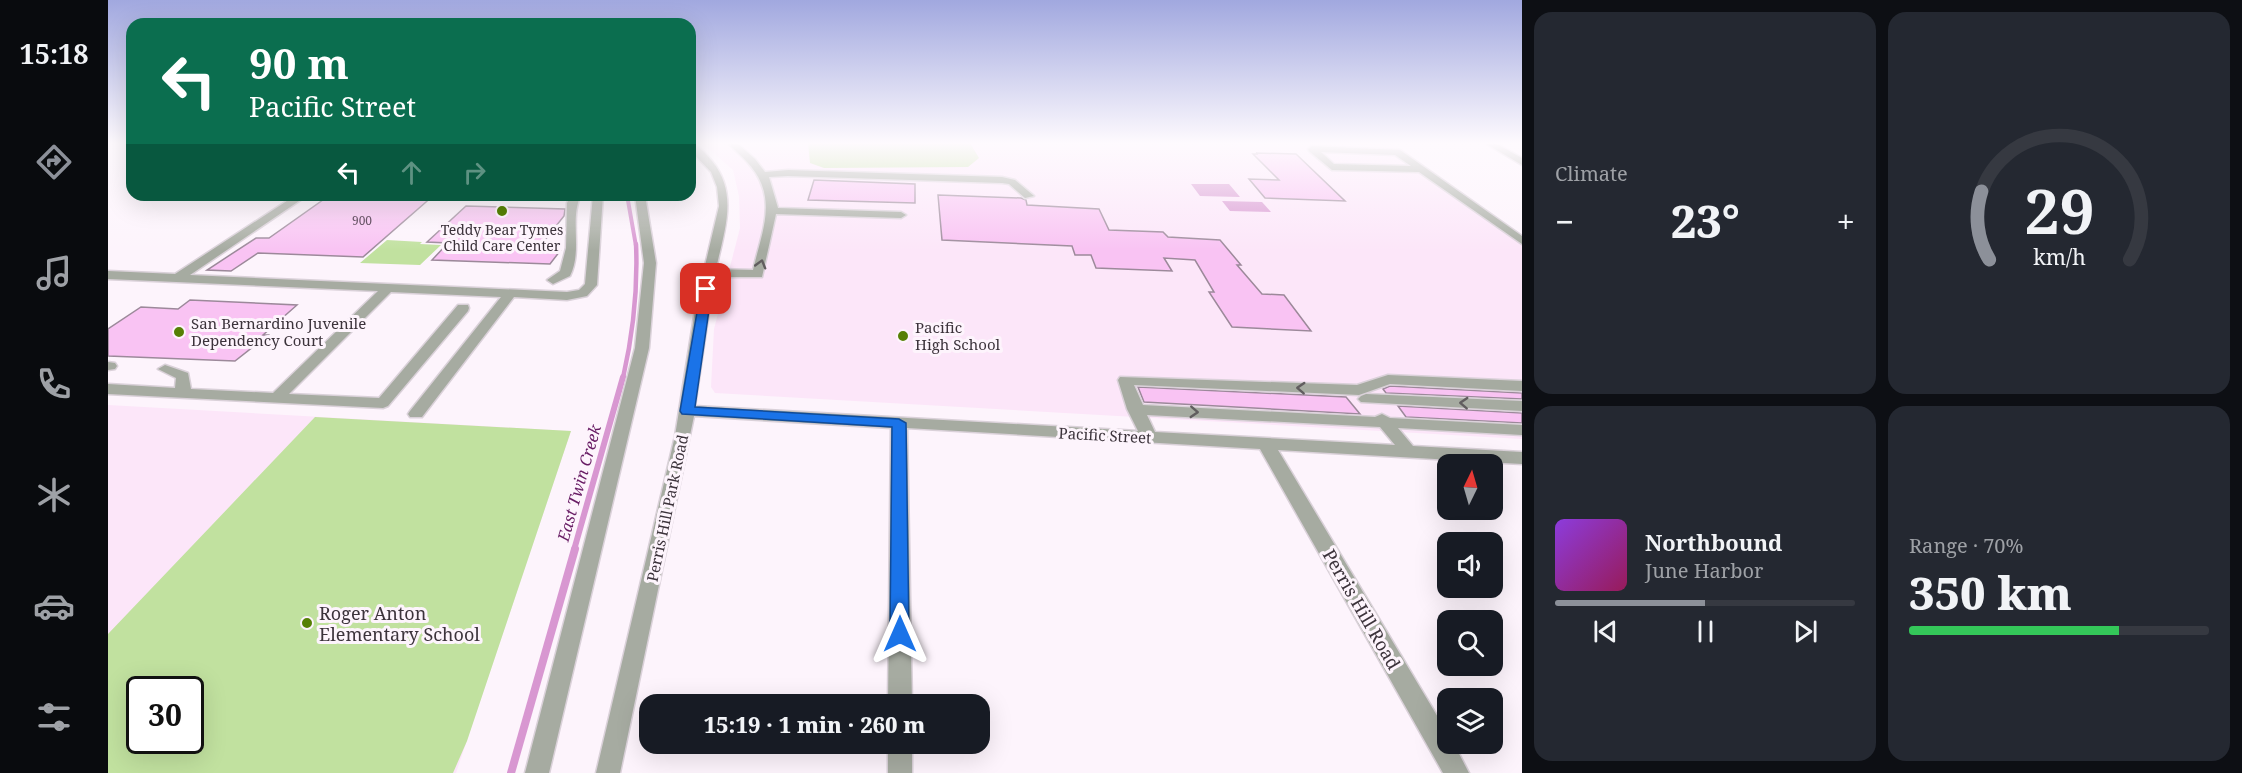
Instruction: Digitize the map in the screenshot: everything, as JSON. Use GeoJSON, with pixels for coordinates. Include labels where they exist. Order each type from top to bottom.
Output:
{"type":"FeatureCollection","features":[{"type":"Feature","properties":{"kind":"street","name":"Perris Hill Park Road"},"geometry":{"type":"LineString","coordinates":[[608,773],[687,411],[702,304],[724,206],[722,187],[718,179]]}},
{"type":"Feature","properties":{"kind":"street"},"geometry":{"type":"LineString","coordinates":[[710,273],[758,274],[772,211],[771,197],[764,179]]}},
{"type":"Feature","properties":{"kind":"street"},"geometry":{"type":"LineString","coordinates":[[975,179],[1012,182],[1029,196]]}},
{"type":"Feature","properties":{"kind":"street"},"geometry":{"type":"LineString","coordinates":[[1435,179],[1522,241]]}},
{"type":"Feature","properties":{"kind":"street"},"geometry":{"type":"LineString","coordinates":[[178,278],[294,201]]}},
{"type":"Feature","properties":{"kind":"street"},"geometry":{"type":"LineString","coordinates":[[553,280],[566,273],[572,248],[573,201]]}},
{"type":"Feature","properties":{"kind":"street"},"geometry":{"type":"LineString","coordinates":[[108,275],[567,296],[583,292],[591,285],[597,201]]}},
{"type":"Feature","properties":{"kind":"street"},"geometry":{"type":"LineString","coordinates":[[537,773],[642,348],[650,263],[641,201]]}},
{"type":"Feature","properties":{"kind":"street"},"geometry":{"type":"LineString","coordinates":[[772,211],[902,215]]}},
{"type":"Feature","properties":{"kind":"street"},"geometry":{"type":"LineString","coordinates":[[572,248],[595,242]]}},
{"type":"Feature","properties":{"kind":"street"},"geometry":{"type":"LineString","coordinates":[[231,281],[247,271]]}},
{"type":"Feature","properties":{"kind":"street"},"geometry":{"type":"LineString","coordinates":[[332,286],[351,273]]}},
{"type":"Feature","properties":{"kind":"street"},"geometry":{"type":"LineString","coordinates":[[108,285],[123,276]]}},
{"type":"Feature","properties":{"kind":"street"},"geometry":{"type":"LineString","coordinates":[[276,398],[388,288]]}},
{"type":"Feature","properties":{"kind":"street"},"geometry":{"type":"LineString","coordinates":[[416,414],[510,294]]}},
{"type":"Feature","properties":{"kind":"street"},"geometry":{"type":"LineString","coordinates":[[108,389],[383,403],[463,308]]}},
{"type":"Feature","properties":{"kind":"street"},"geometry":{"type":"LineString","coordinates":[[165,369],[183,376],[183,393]]}},
{"type":"Feature","properties":{"kind":"street"},"geometry":{"type":"LineString","coordinates":[[1363,394],[1388,379],[1522,386]]}},
{"type":"Feature","properties":{"kind":"street"},"geometry":{"type":"LineString","coordinates":[[1149,438],[1135,410],[1125,380],[1522,406]]}},
{"type":"Feature","properties":{"kind":"street"},"geometry":{"type":"LineString","coordinates":[[1363,394],[1409,452]]}},
{"type":"Feature","properties":{"kind":"street"},"geometry":{"type":"LineString","coordinates":[[1135,410],[1384,421],[1522,430]]}},
{"type":"Feature","properties":{"kind":"street","name":"Pacific Street"},"geometry":{"type":"LineString","coordinates":[[687,411],[1522,458]]}},
{"type":"Feature","properties":{"kind":"street"},"geometry":{"type":"LineString","coordinates":[[899,423],[900,694]]}},
{"type":"Feature","properties":{"kind":"street","name":"Perris Hill Road"},"geometry":{"type":"LineString","coordinates":[[1266,444],[1457,773]]}},
{"type":"Feature","properties":{"kind":"street"},"geometry":{"type":"LineString","coordinates":[[900,754],[900,773]]}},
{"type":"Feature","properties":{"kind":"shaded area","name":"Pacific High School"},"geometry":{"type":"Polygon","coordinates":[[[735,179],[1443,179],[1522,235],[1522,439],[715,393],[711,387],[714,329],[740,228],[739,196],[735,179]]]}},
{"type":"Feature","properties":{"kind":"shaded area"},"geometry":{"type":"Polygon","coordinates":[[[1191,184],[1229,184],[1240,197],[1200,196],[1191,184]]]}},
{"type":"Feature","properties":{"kind":"shaded area"},"geometry":{"type":"Polygon","coordinates":[[[1222,201],[1262,202],[1271,212],[1230,211],[1222,201]]]}},
{"type":"Feature","properties":{"kind":"shaded area","name":"Roger Anton Elementary School"},"geometry":{"type":"Polygon","coordinates":[[[108,405],[571,431],[456,773],[108,773],[108,405]]]}},
{"type":"Feature","properties":{"kind":"green space"},"geometry":{"type":"Polygon","coordinates":[[[387,240],[441,245],[420,265],[360,263],[387,240]]]}},
{"type":"Feature","properties":{"kind":"green space","name":"Roger Anton Elementary School"},"geometry":{"type":"Polygon","coordinates":[[[315,417],[571,431],[467,741],[453,773],[108,773],[108,634],[315,417]]]}},
{"type":"Feature","properties":{"kind":"building"},"geometry":{"type":"Polygon","coordinates":[[[1249,179],[1322,179],[1345,201],[1265,198],[1249,179]]]}},
{"type":"Feature","properties":{"kind":"building"},"geometry":{"type":"Polygon","coordinates":[[[814,180],[915,184],[915,203],[808,200],[814,180]]]}},
{"type":"Feature","properties":{"kind":"building"},"geometry":{"type":"Polygon","coordinates":[[[938,195],[1021,198],[1026,200],[1027,205],[1099,209],[1109,230],[1163,232],[1168,237],[1220,240],[1241,265],[1237,265],[1262,294],[1284,295],[1311,331],[1232,327],[1209,292],[1214,292],[1195,260],[1164,258],[1172,271],[1096,268],[1091,255],[1075,255],[1072,246],[942,240],[938,195]]]}},
{"type":"Feature","properties":{"kind":"building"},"geometry":{"type":"Polygon","coordinates":[[[321,201],[427,201],[363,257],[258,253],[231,271],[207,270],[256,238],[269,238],[321,201]]]}},
{"type":"Feature","properties":{"kind":"building"},"geometry":{"type":"Polygon","coordinates":[[[466,206],[565,209],[564,216],[537,250],[560,251],[550,264],[432,260],[448,243],[427,242],[466,206]]]}},
{"type":"Feature","properties":{"kind":"building","name":"San Bernardino Juvenile Dependency Court"},"geometry":{"type":"Polygon","coordinates":[[[190,300],[297,305],[263,335],[268,335],[235,361],[108,356],[108,329],[141,307],[178,309],[190,300]]]}},
{"type":"Feature","properties":{"kind":"building"},"geometry":{"type":"Polygon","coordinates":[[[1390,386],[1522,393],[1522,399],[1386,393],[1383,389],[1390,386]]]}},
{"type":"Feature","properties":{"kind":"building"},"geometry":{"type":"Polygon","coordinates":[[[1138,387],[1346,397],[1360,414],[1144,402],[1138,387]]]}},
{"type":"Feature","properties":{"kind":"building"},"geometry":{"type":"Polygon","coordinates":[[[1398,406],[1522,413],[1522,423],[1406,417],[1398,406]]]}},
{"type":"Feature","properties":{"kind":"waterway","name":"East Twin Creek"},"geometry":{"type":"LineString","coordinates":[[628,201],[636,246]]}},
{"type":"Feature","properties":{"kind":"waterway","name":"East Twin Creek"},"geometry":{"type":"LineString","coordinates":[[623,378],[634,312],[636,246]]}},
{"type":"Feature","properties":{"kind":"waterway","name":"East Twin Creek"},"geometry":{"type":"LineString","coordinates":[[574,550],[623,377]]}},
{"type":"Feature","properties":{"kind":"waterway","name":"East Twin Creek"},"geometry":{"type":"LineString","coordinates":[[511,773],[575,549]]}},
{"type":"Feature","properties":{"kind":"place","name":"Teddy Bear Tymes Child Care Center"},"geometry":{"type":"Point","coordinates":[502,211]}},
{"type":"Feature","properties":{"kind":"place","name":"San Bernardino Juvenile Dependency Court"},"geometry":{"type":"Point","coordinates":[179,332]}},
{"type":"Feature","properties":{"kind":"place","name":"Pacific High School"},"geometry":{"type":"Point","coordinates":[903,336]}},
{"type":"Feature","properties":{"kind":"place","name":"Roger Anton Elementary School"},"geometry":{"type":"Point","coordinates":[307,623]}},
{"type":"Feature","properties":{"kind":"route"},"geometry":{"type":"LineString","coordinates":[[706,289],[687,411],[899,423],[900,634]]}}]}
